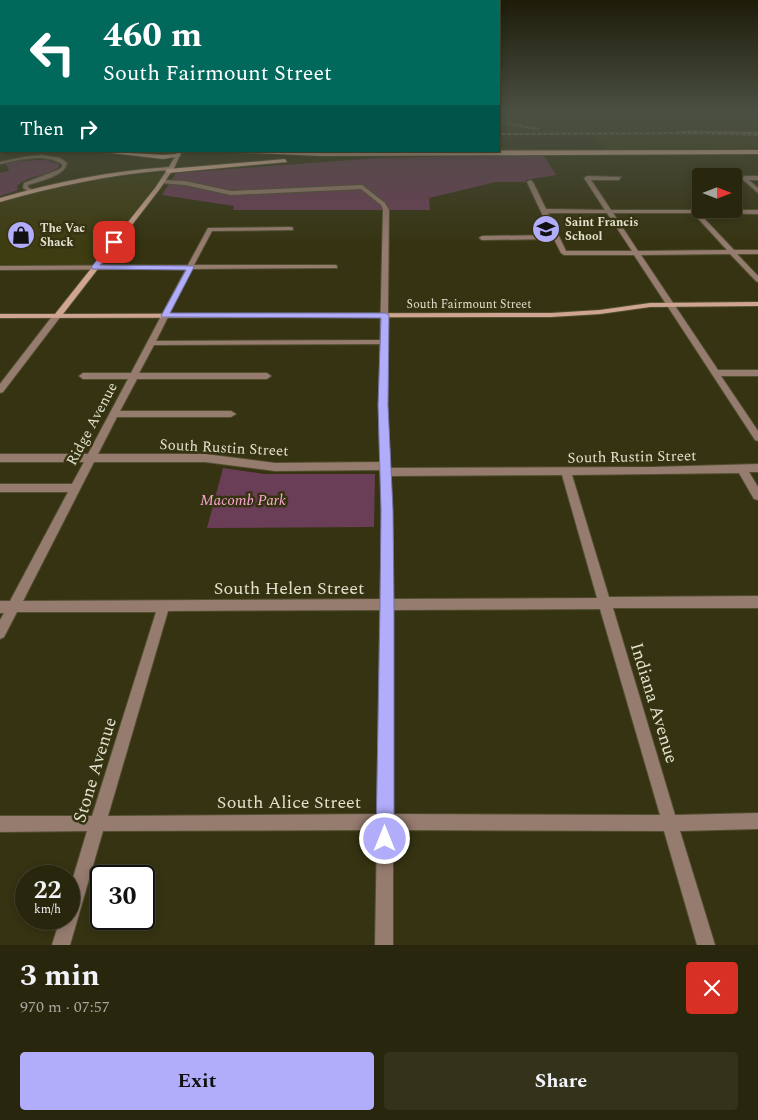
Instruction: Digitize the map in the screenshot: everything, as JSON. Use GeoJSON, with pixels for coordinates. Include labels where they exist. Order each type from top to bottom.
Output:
{"type":"FeatureCollection","features":[{"type":"Feature","properties":{"kind":"main road"},"geometry":{"type":"LineString","coordinates":[[168,169],[362,156]]}},
{"type":"Feature","properties":{"kind":"street"},"geometry":{"type":"LineString","coordinates":[[0,390],[162,182],[175,156]]}},
{"type":"Feature","properties":{"kind":"street"},"geometry":{"type":"LineString","coordinates":[[0,163],[36,158],[56,159],[65,163],[64,168],[60,171],[26,184],[25,187],[31,191]]}},
{"type":"Feature","properties":{"kind":"street"},"geometry":{"type":"LineString","coordinates":[[0,200],[76,180],[127,172],[168,169]]}},
{"type":"Feature","properties":{"kind":"street"},"geometry":{"type":"LineString","coordinates":[[619,178],[587,178],[758,438]]}},
{"type":"Feature","properties":{"kind":"street"},"geometry":{"type":"LineString","coordinates":[[744,178],[758,178]]}},
{"type":"Feature","properties":{"kind":"street"},"geometry":{"type":"LineString","coordinates":[[744,178],[758,191]]}},
{"type":"Feature","properties":{"kind":"street"},"geometry":{"type":"LineString","coordinates":[[162,182],[185,183],[231,192],[362,187],[383,204],[386,210],[383,405],[386,469],[387,605],[384,945]]}},
{"type":"Feature","properties":{"kind":"street"},"geometry":{"type":"LineString","coordinates":[[530,182],[564,253],[758,252]]}},
{"type":"Feature","properties":{"kind":"street"},"geometry":{"type":"LineString","coordinates":[[544,211],[692,212]]}},
{"type":"Feature","properties":{"kind":"street"},"geometry":{"type":"LineString","coordinates":[[742,212],[758,212]]}},
{"type":"Feature","properties":{"kind":"street"},"geometry":{"type":"LineString","coordinates":[[701,218],[758,280]]}},
{"type":"Feature","properties":{"kind":"street","name":"Ridge Avenue"},"geometry":{"type":"LineString","coordinates":[[0,633],[210,229],[291,229]]}},
{"type":"Feature","properties":{"kind":"street"},"geometry":{"type":"LineString","coordinates":[[482,238],[557,237]]}},
{"type":"Feature","properties":{"kind":"street"},"geometry":{"type":"LineString","coordinates":[[0,268],[335,267]]}},
{"type":"Feature","properties":{"kind":"street","name":"South Fairmount Street"},"geometry":{"type":"LineString","coordinates":[[0,316],[576,314],[637,305],[758,304]]}},
{"type":"Feature","properties":{"kind":"street"},"geometry":{"type":"LineString","coordinates":[[151,343],[385,342]]}},
{"type":"Feature","properties":{"kind":"street"},"geometry":{"type":"LineString","coordinates":[[715,373],[758,373]]}},
{"type":"Feature","properties":{"kind":"street"},"geometry":{"type":"LineString","coordinates":[[83,376],[267,376]]}},
{"type":"Feature","properties":{"kind":"street"},"geometry":{"type":"LineString","coordinates":[[113,414],[231,414]]}},
{"type":"Feature","properties":{"kind":"street","name":"South Rustin Street"},"geometry":{"type":"LineString","coordinates":[[0,458],[205,458],[275,467],[566,472],[758,468]]}},
{"type":"Feature","properties":{"kind":"street"},"geometry":{"type":"LineString","coordinates":[[742,468],[758,496]]}},
{"type":"Feature","properties":{"kind":"street","name":"Indiana Avenue"},"geometry":{"type":"LineString","coordinates":[[566,472],[706,945]]}},
{"type":"Feature","properties":{"kind":"street"},"geometry":{"type":"LineString","coordinates":[[0,488],[74,488]]}},
{"type":"Feature","properties":{"kind":"street","name":"South Helen Street"},"geometry":{"type":"LineString","coordinates":[[0,607],[758,602]]}},
{"type":"Feature","properties":{"kind":"street","name":"Stone Avenue"},"geometry":{"type":"LineString","coordinates":[[61,945],[164,605]]}},
{"type":"Feature","properties":{"kind":"street","name":"South Alice Street"},"geometry":{"type":"LineString","coordinates":[[0,824],[670,823],[758,821]]}},
{"type":"Feature","properties":{"kind":"shaded area"},"geometry":{"type":"Polygon","coordinates":[[[164,173],[91,265],[0,265],[0,203],[47,190],[104,179],[164,173]]]}},
{"type":"Feature","properties":{"kind":"green space"},"geometry":{"type":"Polygon","coordinates":[[[544,156],[556,175],[526,180],[526,182],[496,182],[429,198],[430,210],[233,210],[234,206],[162,195],[176,173],[378,158],[544,156]]]}},
{"type":"Feature","properties":{"kind":"green space"},"geometry":{"type":"Polygon","coordinates":[[[46,160],[59,164],[59,167],[22,182],[17,186],[18,190],[0,196],[0,173],[9,171],[6,163],[46,160]]]}},
{"type":"Feature","properties":{"kind":"green space","name":"Macomb Park"},"geometry":{"type":"Polygon","coordinates":[[[223,468],[265,474],[375,474],[374,527],[207,528],[223,468]]]}},
{"type":"Feature","properties":{"kind":"place","name":"Saint Francis School"},"geometry":{"type":"Point","coordinates":[546,229]}},
{"type":"Feature","properties":{"kind":"place","name":"The Vac Shack"},"geometry":{"type":"Point","coordinates":[21,235]}},
{"type":"Feature","properties":{"kind":"route"},"geometry":{"type":"LineString","coordinates":[[114,242],[94,268],[191,267],[165,316],[385,315],[383,405],[387,510],[387,605],[385,839]]}}]}
